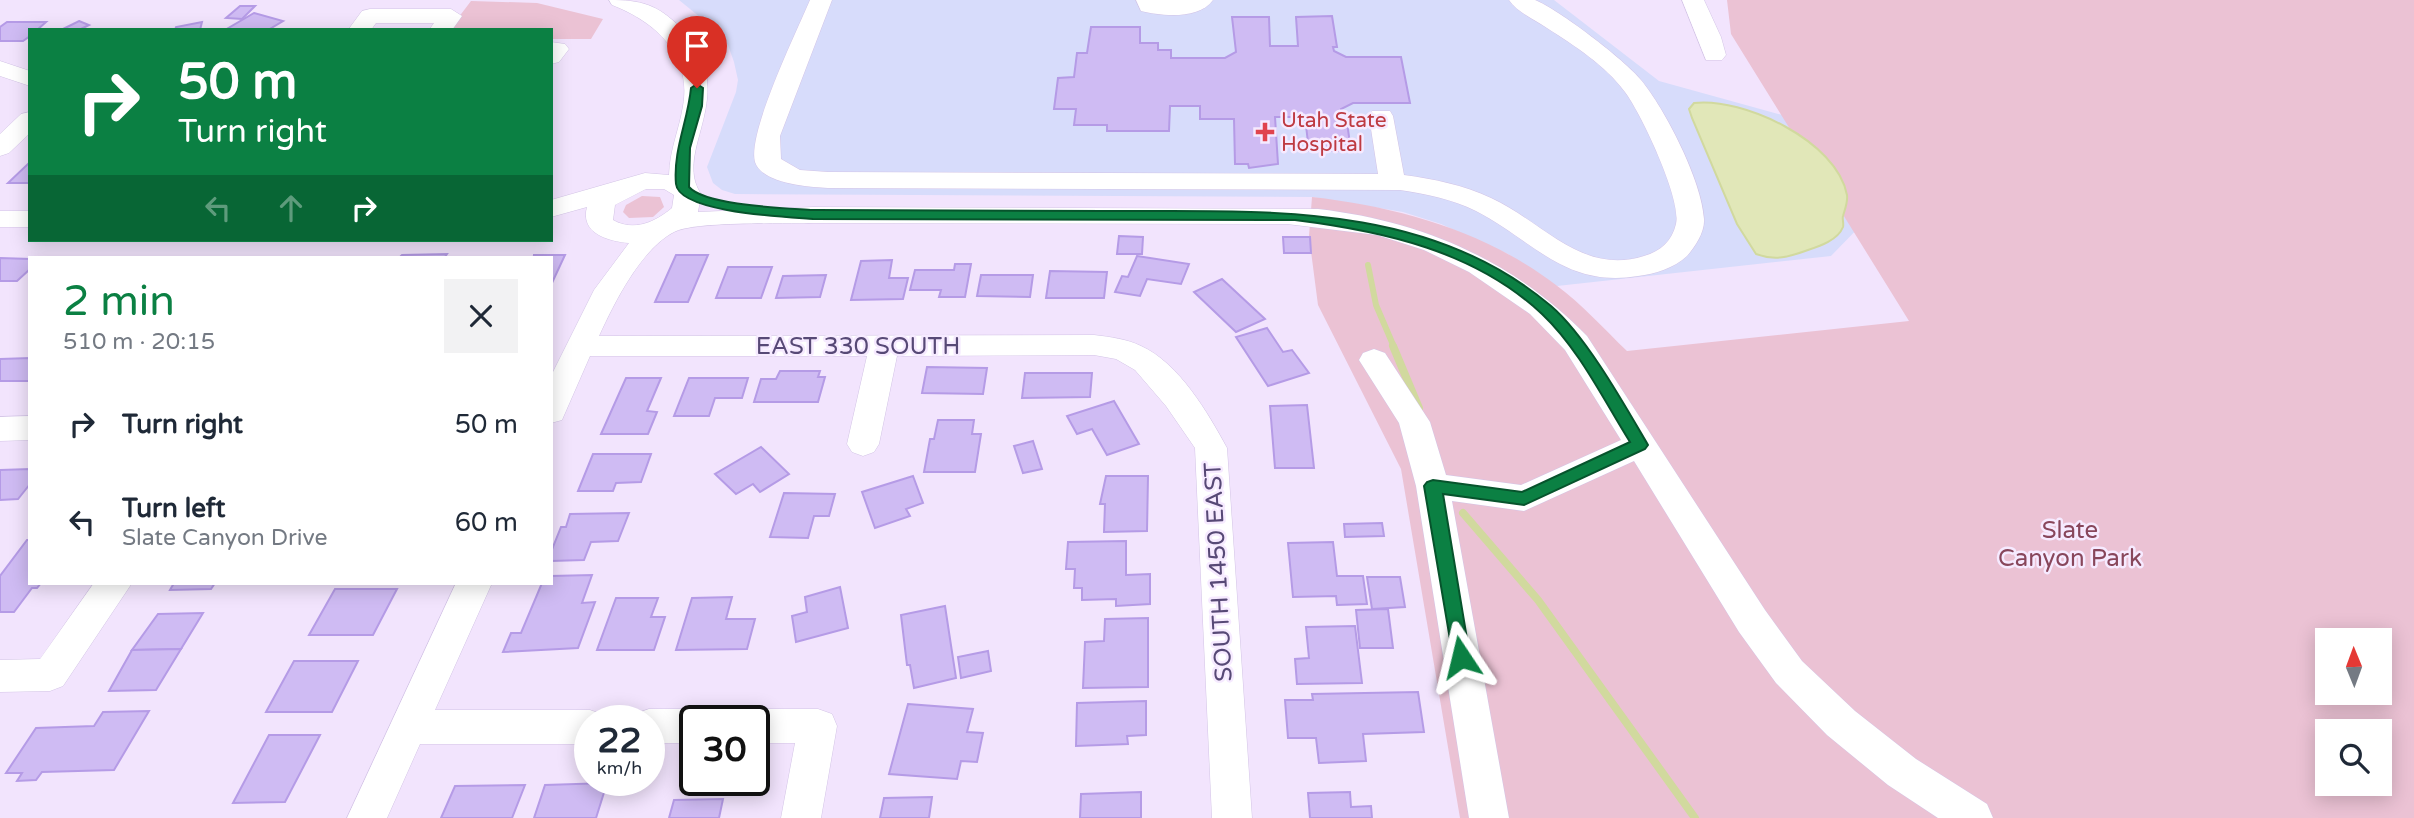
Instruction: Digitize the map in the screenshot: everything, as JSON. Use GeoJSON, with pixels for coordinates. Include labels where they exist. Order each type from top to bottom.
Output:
{"type":"FeatureCollection","features":[{"type":"Feature","properties":{"kind":"street"},"geometry":{"type":"LineString","coordinates":[[553,408],[602,299],[627,258],[685,211],[689,202],[685,191],[683,148],[694,113],[697,88],[693,63],[681,39],[660,20],[620,0]]}},
{"type":"Feature","properties":{"kind":"street"},"geometry":{"type":"LineString","coordinates":[[821,0],[766,136],[768,162],[781,174],[799,179],[828,180],[1392,181],[1427,186],[1479,202],[1502,213],[1534,239],[1574,262],[1596,267],[1662,262],[1674,255],[1690,236],[1688,205],[1640,96],[1603,58],[1520,0]]}},
{"type":"Feature","properties":{"kind":"street"},"geometry":{"type":"LineString","coordinates":[[1129,1],[1148,0],[1149,6],[1157,8],[1185,7],[1202,0]]}},
{"type":"Feature","properties":{"kind":"street"},"geometry":{"type":"LineString","coordinates":[[1693,0],[1710,37],[1714,55]]}},
{"type":"Feature","properties":{"kind":"street"},"geometry":{"type":"LineString","coordinates":[[361,28],[370,16],[452,16],[442,28]]}},
{"type":"Feature","properties":{"kind":"street"},"geometry":{"type":"LineString","coordinates":[[0,68],[28,78]]}},
{"type":"Feature","properties":{"kind":"street"},"geometry":{"type":"LineString","coordinates":[[602,299],[612,254],[605,228],[597,216],[599,207],[659,159],[694,113]]}},
{"type":"Feature","properties":{"kind":"street"},"geometry":{"type":"LineString","coordinates":[[1381,116],[1392,181]]}},
{"type":"Feature","properties":{"kind":"street"},"geometry":{"type":"LineString","coordinates":[[0,148],[28,121]]}},
{"type":"Feature","properties":{"kind":"street"},"geometry":{"type":"LineString","coordinates":[[553,208],[624,187],[660,181],[748,210],[813,215]]}},
{"type":"Feature","properties":{"kind":"street"},"geometry":{"type":"LineString","coordinates":[[553,222],[634,234],[665,226],[737,216],[1295,216],[1408,234],[1461,256],[1510,284],[1547,310],[1576,343],[1752,621],[1789,672],[1841,723],[1902,772],[1973,818]]}},
{"type":"Feature","properties":{"kind":"street"},"geometry":{"type":"LineString","coordinates":[[0,219],[28,219]]}},
{"type":"Feature","properties":{"kind":"street","name":"EAST 330 SOUTH"},"geometry":{"type":"LineString","coordinates":[[581,346],[1094,345],[1134,354]]}},
{"type":"Feature","properties":{"kind":"street"},"geometry":{"type":"LineString","coordinates":[[863,444],[884,346]]}},
{"type":"Feature","properties":{"kind":"street","name":"SOUTH 1450 EAST"},"geometry":{"type":"LineString","coordinates":[[1134,354],[1163,383],[1199,427],[1211,448],[1232,818]]}},
{"type":"Feature","properties":{"kind":"street"},"geometry":{"type":"LineString","coordinates":[[1374,360],[1414,422],[1433,486],[1489,818]]}},
{"type":"Feature","properties":{"kind":"street"},"geometry":{"type":"LineString","coordinates":[[0,429],[28,428]]}},
{"type":"Feature","properties":{"kind":"street"},"geometry":{"type":"LineString","coordinates":[[1433,486],[1524,498],[1640,445]]}},
{"type":"Feature","properties":{"kind":"street"},"geometry":{"type":"LineString","coordinates":[[0,676],[50,675],[113,585]]}},
{"type":"Feature","properties":{"kind":"street"},"geometry":{"type":"LineString","coordinates":[[367,818],[473,585]]}},
{"type":"Feature","properties":{"kind":"street"},"geometry":{"type":"LineString","coordinates":[[770,726],[818,726],[801,818]]}},
{"type":"Feature","properties":{"kind":"street"},"geometry":{"type":"LineString","coordinates":[[408,727],[574,727]]}},
{"type":"Feature","properties":{"kind":"shaded area","name":"Utah State Hospital"},"geometry":{"type":"Polygon","coordinates":[[[679,0],[1554,0],[1659,81],[1793,118],[1865,221],[1831,256],[1557,286],[1508,254],[1441,224],[1403,212],[1312,197],[735,194],[722,190],[713,183],[707,167],[736,92],[738,80],[734,62],[728,45],[717,31],[679,0]]]}},
{"type":"Feature","properties":{"kind":"shaded area"},"geometry":{"type":"Polygon","coordinates":[[[1694,103],[1737,107],[1761,115],[1807,141],[1826,157],[1840,175],[1847,195],[1841,232],[1823,244],[1788,256],[1776,258],[1756,254],[1737,224],[1692,118],[1689,109],[1694,103]]]}},
{"type":"Feature","properties":{"kind":"green space","name":"Slate Canyon Park"},"geometry":{"type":"Polygon","coordinates":[[[1727,0],[2414,0],[2414,818],[1460,818],[1401,469],[1318,305],[1309,236],[1312,197],[1409,215],[1440,224],[1500,250],[1566,292],[1627,351],[1909,321],[1731,34],[1727,0]]]}},
{"type":"Feature","properties":{"kind":"green space"},"geometry":{"type":"Polygon","coordinates":[[[471,1],[537,3],[603,19],[591,39],[553,39],[553,28],[451,28],[471,1]]]}},
{"type":"Feature","properties":{"kind":"green space"},"geometry":{"type":"Polygon","coordinates":[[[642,196],[660,197],[664,207],[653,217],[629,218],[623,212],[626,205],[642,196]]]}},
{"type":"Feature","properties":{"kind":"building"},"geometry":{"type":"Polygon","coordinates":[[[240,6],[255,6],[242,19],[226,18],[240,6]]]}},
{"type":"Feature","properties":{"kind":"building"},"geometry":{"type":"Polygon","coordinates":[[[254,13],[283,21],[271,28],[228,28],[254,13]]]}},
{"type":"Feature","properties":{"kind":"building"},"geometry":{"type":"Polygon","coordinates":[[[1332,16],[1337,47],[1333,47],[1334,51],[1346,57],[1401,57],[1410,103],[1353,103],[1341,109],[1342,114],[1346,115],[1351,151],[1309,151],[1305,117],[1275,117],[1278,164],[1249,168],[1248,164],[1235,164],[1234,119],[1200,119],[1200,106],[1170,106],[1169,131],[1107,131],[1107,125],[1074,125],[1076,109],[1054,109],[1058,78],[1074,77],[1077,53],[1087,53],[1091,27],[1140,27],[1140,43],[1158,43],[1158,50],[1171,50],[1171,58],[1225,58],[1236,52],[1232,17],[1269,17],[1270,46],[1298,46],[1296,17],[1332,16]]]}},
{"type":"Feature","properties":{"kind":"building"},"geometry":{"type":"Polygon","coordinates":[[[79,21],[89,25],[83,28],[65,28],[79,21]]]}},
{"type":"Feature","properties":{"kind":"building"},"geometry":{"type":"Polygon","coordinates":[[[7,22],[46,22],[39,28],[28,28],[28,37],[23,41],[0,41],[0,27],[7,22]]]}},
{"type":"Feature","properties":{"kind":"building"},"geometry":{"type":"Polygon","coordinates":[[[202,22],[200,28],[176,27],[202,22]]]}},
{"type":"Feature","properties":{"kind":"building"},"geometry":{"type":"Polygon","coordinates":[[[28,164],[28,183],[8,183],[28,164]]]}},
{"type":"Feature","properties":{"kind":"building"},"geometry":{"type":"Polygon","coordinates":[[[1119,236],[1143,237],[1142,254],[1117,254],[1119,236]]]}},
{"type":"Feature","properties":{"kind":"building"},"geometry":{"type":"Polygon","coordinates":[[[1283,237],[1310,237],[1311,253],[1284,253],[1283,237]]]}},
{"type":"Feature","properties":{"kind":"building"},"geometry":{"type":"Polygon","coordinates":[[[447,254],[446,256],[402,255],[447,254]]]}},
{"type":"Feature","properties":{"kind":"building"},"geometry":{"type":"Polygon","coordinates":[[[533,255],[565,255],[553,281],[553,256],[533,255]]]}},
{"type":"Feature","properties":{"kind":"building"},"geometry":{"type":"Polygon","coordinates":[[[676,255],[708,255],[688,302],[655,302],[676,255]]]}},
{"type":"Feature","properties":{"kind":"building"},"geometry":{"type":"Polygon","coordinates":[[[1137,256],[1189,264],[1181,284],[1147,279],[1140,296],[1115,292],[1122,276],[1128,277],[1137,256]]]}},
{"type":"Feature","properties":{"kind":"building"},"geometry":{"type":"Polygon","coordinates":[[[0,258],[28,259],[28,271],[17,281],[0,281],[0,258]]]}},
{"type":"Feature","properties":{"kind":"building"},"geometry":{"type":"Polygon","coordinates":[[[892,260],[889,278],[908,278],[903,299],[851,300],[861,261],[892,260]]]}},
{"type":"Feature","properties":{"kind":"building"},"geometry":{"type":"Polygon","coordinates":[[[955,264],[971,264],[965,297],[939,297],[941,290],[910,290],[915,270],[954,270],[955,264]]]}},
{"type":"Feature","properties":{"kind":"building"},"geometry":{"type":"Polygon","coordinates":[[[728,267],[772,267],[761,298],[716,298],[728,267]]]}},
{"type":"Feature","properties":{"kind":"building"},"geometry":{"type":"Polygon","coordinates":[[[1050,271],[1107,272],[1104,298],[1046,298],[1050,271]]]}},
{"type":"Feature","properties":{"kind":"building"},"geometry":{"type":"Polygon","coordinates":[[[826,275],[820,297],[776,298],[783,276],[826,275]]]}},
{"type":"Feature","properties":{"kind":"building"},"geometry":{"type":"Polygon","coordinates":[[[981,275],[1033,275],[1030,297],[977,296],[981,275]]]}},
{"type":"Feature","properties":{"kind":"building"},"geometry":{"type":"Polygon","coordinates":[[[1222,279],[1265,319],[1236,332],[1194,292],[1222,279]]]}},
{"type":"Feature","properties":{"kind":"building"},"geometry":{"type":"Polygon","coordinates":[[[1267,328],[1283,352],[1292,350],[1309,373],[1268,386],[1236,337],[1267,328]]]}},
{"type":"Feature","properties":{"kind":"building"},"geometry":{"type":"Polygon","coordinates":[[[28,358],[28,381],[0,381],[0,359],[28,358]]]}},
{"type":"Feature","properties":{"kind":"building"},"geometry":{"type":"Polygon","coordinates":[[[927,367],[987,368],[983,394],[922,393],[927,367]]]}},
{"type":"Feature","properties":{"kind":"building"},"geometry":{"type":"Polygon","coordinates":[[[780,371],[820,371],[818,377],[825,377],[818,402],[754,402],[761,379],[776,379],[780,371]]]}},
{"type":"Feature","properties":{"kind":"building"},"geometry":{"type":"Polygon","coordinates":[[[1025,373],[1092,373],[1090,397],[1022,398],[1025,373]]]}},
{"type":"Feature","properties":{"kind":"building"},"geometry":{"type":"Polygon","coordinates":[[[626,378],[661,378],[647,411],[657,412],[648,434],[601,434],[626,378]]]}},
{"type":"Feature","properties":{"kind":"building"},"geometry":{"type":"Polygon","coordinates":[[[689,378],[748,378],[742,398],[715,398],[709,416],[674,416],[689,378]]]}},
{"type":"Feature","properties":{"kind":"building"},"geometry":{"type":"Polygon","coordinates":[[[1114,401],[1139,444],[1107,455],[1092,429],[1077,434],[1067,416],[1114,401]]]}},
{"type":"Feature","properties":{"kind":"building"},"geometry":{"type":"Polygon","coordinates":[[[1307,405],[1314,468],[1275,468],[1270,406],[1307,405]]]}},
{"type":"Feature","properties":{"kind":"building"},"geometry":{"type":"Polygon","coordinates":[[[938,420],[974,420],[972,434],[981,434],[975,472],[924,472],[930,439],[934,439],[938,420]]]}},
{"type":"Feature","properties":{"kind":"building"},"geometry":{"type":"Polygon","coordinates":[[[1033,441],[1042,469],[1023,473],[1014,446],[1033,441]]]}},
{"type":"Feature","properties":{"kind":"building"},"geometry":{"type":"Polygon","coordinates":[[[761,447],[789,474],[760,492],[753,484],[736,494],[715,474],[761,447]]]}},
{"type":"Feature","properties":{"kind":"building"},"geometry":{"type":"Polygon","coordinates":[[[593,454],[651,454],[641,482],[616,483],[613,491],[578,491],[593,454]]]}},
{"type":"Feature","properties":{"kind":"building"},"geometry":{"type":"Polygon","coordinates":[[[28,469],[28,486],[18,499],[0,500],[0,470],[28,469]]]}},
{"type":"Feature","properties":{"kind":"building"},"geometry":{"type":"Polygon","coordinates":[[[913,476],[923,503],[906,509],[910,516],[875,528],[862,492],[913,476]]]}},
{"type":"Feature","properties":{"kind":"building"},"geometry":{"type":"Polygon","coordinates":[[[1106,476],[1148,476],[1147,531],[1104,532],[1105,504],[1100,504],[1106,476]]]}},
{"type":"Feature","properties":{"kind":"building"},"geometry":{"type":"Polygon","coordinates":[[[784,493],[835,494],[829,516],[814,516],[808,538],[770,537],[784,493]]]}},
{"type":"Feature","properties":{"kind":"building"},"geometry":{"type":"Polygon","coordinates":[[[629,513],[618,541],[591,542],[584,560],[553,561],[553,547],[561,527],[566,527],[570,514],[629,513]]]}},
{"type":"Feature","properties":{"kind":"building"},"geometry":{"type":"Polygon","coordinates":[[[1382,523],[1384,536],[1345,537],[1344,524],[1382,523]]]}},
{"type":"Feature","properties":{"kind":"building"},"geometry":{"type":"Polygon","coordinates":[[[28,540],[28,585],[39,585],[32,588],[14,612],[0,612],[0,576],[28,540]]]}},
{"type":"Feature","properties":{"kind":"building"},"geometry":{"type":"Polygon","coordinates":[[[1126,541],[1126,575],[1150,574],[1150,604],[1116,606],[1116,599],[1082,600],[1082,588],[1074,588],[1075,569],[1066,569],[1068,542],[1126,541]]]}},
{"type":"Feature","properties":{"kind":"building"},"geometry":{"type":"Polygon","coordinates":[[[1333,542],[1337,576],[1363,576],[1367,604],[1337,605],[1336,596],[1293,597],[1288,543],[1333,542]]]}},
{"type":"Feature","properties":{"kind":"building"},"geometry":{"type":"Polygon","coordinates":[[[592,575],[582,603],[595,602],[578,648],[503,652],[511,633],[521,633],[541,585],[553,585],[553,576],[592,575]]]}},
{"type":"Feature","properties":{"kind":"building"},"geometry":{"type":"Polygon","coordinates":[[[1367,577],[1400,577],[1405,607],[1372,609],[1367,577]]]}},
{"type":"Feature","properties":{"kind":"building"},"geometry":{"type":"Polygon","coordinates":[[[173,585],[214,585],[211,589],[170,590],[173,585]]]}},
{"type":"Feature","properties":{"kind":"building"},"geometry":{"type":"Polygon","coordinates":[[[840,587],[848,628],[796,642],[792,616],[807,612],[805,597],[840,587]]]}},
{"type":"Feature","properties":{"kind":"building"},"geometry":{"type":"Polygon","coordinates":[[[335,589],[397,589],[373,635],[309,635],[335,589]]]}},
{"type":"Feature","properties":{"kind":"building"},"geometry":{"type":"Polygon","coordinates":[[[732,597],[726,619],[755,619],[747,649],[676,650],[692,598],[732,597]]]}},
{"type":"Feature","properties":{"kind":"building"},"geometry":{"type":"Polygon","coordinates":[[[616,598],[658,598],[651,617],[665,617],[654,650],[597,650],[616,598]]]}},
{"type":"Feature","properties":{"kind":"building"},"geometry":{"type":"Polygon","coordinates":[[[945,606],[956,678],[914,688],[910,665],[907,665],[901,615],[945,606]]]}},
{"type":"Feature","properties":{"kind":"building"},"geometry":{"type":"Polygon","coordinates":[[[1388,609],[1393,648],[1360,648],[1356,610],[1388,609]]]}},
{"type":"Feature","properties":{"kind":"building"},"geometry":{"type":"Polygon","coordinates":[[[203,613],[181,649],[132,650],[158,614],[203,613]]]}},
{"type":"Feature","properties":{"kind":"building"},"geometry":{"type":"Polygon","coordinates":[[[1148,618],[1148,687],[1083,688],[1085,642],[1104,641],[1105,619],[1148,618]]]}},
{"type":"Feature","properties":{"kind":"building"},"geometry":{"type":"Polygon","coordinates":[[[1355,626],[1362,683],[1297,684],[1295,659],[1309,658],[1306,627],[1355,626]]]}},
{"type":"Feature","properties":{"kind":"building"},"geometry":{"type":"Polygon","coordinates":[[[181,649],[156,690],[109,691],[132,650],[181,649]]]}},
{"type":"Feature","properties":{"kind":"building"},"geometry":{"type":"Polygon","coordinates":[[[988,651],[991,671],[961,678],[958,657],[988,651]]]}},
{"type":"Feature","properties":{"kind":"building"},"geometry":{"type":"Polygon","coordinates":[[[294,661],[358,661],[332,712],[266,712],[294,661]]]}},
{"type":"Feature","properties":{"kind":"building"},"geometry":{"type":"Polygon","coordinates":[[[1418,692],[1424,732],[1363,734],[1366,761],[1319,763],[1316,738],[1288,738],[1285,700],[1313,700],[1312,694],[1418,692]]]}},
{"type":"Feature","properties":{"kind":"building"},"geometry":{"type":"Polygon","coordinates":[[[1146,701],[1146,735],[1127,736],[1128,744],[1076,746],[1077,703],[1146,701]]]}},
{"type":"Feature","properties":{"kind":"building"},"geometry":{"type":"Polygon","coordinates":[[[908,704],[973,709],[967,732],[983,733],[977,762],[961,761],[957,779],[889,774],[908,704]]]}},
{"type":"Feature","properties":{"kind":"building"},"geometry":{"type":"Polygon","coordinates":[[[149,711],[114,770],[42,772],[36,780],[17,781],[22,773],[6,773],[36,728],[94,726],[103,712],[149,711]]]}},
{"type":"Feature","properties":{"kind":"building"},"geometry":{"type":"Polygon","coordinates":[[[269,735],[320,735],[285,802],[233,803],[269,735]]]}},
{"type":"Feature","properties":{"kind":"building"},"geometry":{"type":"Polygon","coordinates":[[[574,784],[574,796],[603,796],[596,818],[534,818],[545,785],[574,784]]]}},
{"type":"Feature","properties":{"kind":"building"},"geometry":{"type":"Polygon","coordinates":[[[525,785],[512,818],[441,818],[455,786],[525,785]]]}},
{"type":"Feature","properties":{"kind":"building"},"geometry":{"type":"Polygon","coordinates":[[[1141,792],[1141,818],[1080,818],[1081,794],[1141,792]]]}},
{"type":"Feature","properties":{"kind":"building"},"geometry":{"type":"Polygon","coordinates":[[[1350,792],[1351,807],[1371,806],[1372,818],[1310,818],[1308,793],[1350,792]]]}},
{"type":"Feature","properties":{"kind":"building"},"geometry":{"type":"Polygon","coordinates":[[[932,797],[929,818],[880,818],[884,798],[932,797]]]}},
{"type":"Feature","properties":{"kind":"building"},"geometry":{"type":"Polygon","coordinates":[[[723,799],[719,818],[669,818],[674,800],[723,799]]]}},
{"type":"Feature","properties":{"kind":"waterway"},"geometry":{"type":"LineString","coordinates":[[1368,265],[1376,305],[1394,347]]}},
{"type":"Feature","properties":{"kind":"waterway"},"geometry":{"type":"LineString","coordinates":[[1393,346],[1419,408]]}},
{"type":"Feature","properties":{"kind":"waterway"},"geometry":{"type":"LineString","coordinates":[[1463,513],[1538,600],[1695,818]]}},
{"type":"Feature","properties":{"kind":"place","name":"Utah State Hospital"},"geometry":{"type":"Point","coordinates":[1265,132]}},
{"type":"Feature","properties":{"kind":"route"},"geometry":{"type":"LineString","coordinates":[[697,88],[696,106],[683,148],[682,187],[688,194],[706,200],[748,210],[813,215],[1295,216],[1343,222],[1408,234],[1461,256],[1510,284],[1547,310],[1576,343],[1640,445],[1524,498],[1433,486],[1461,657]]}}]}
